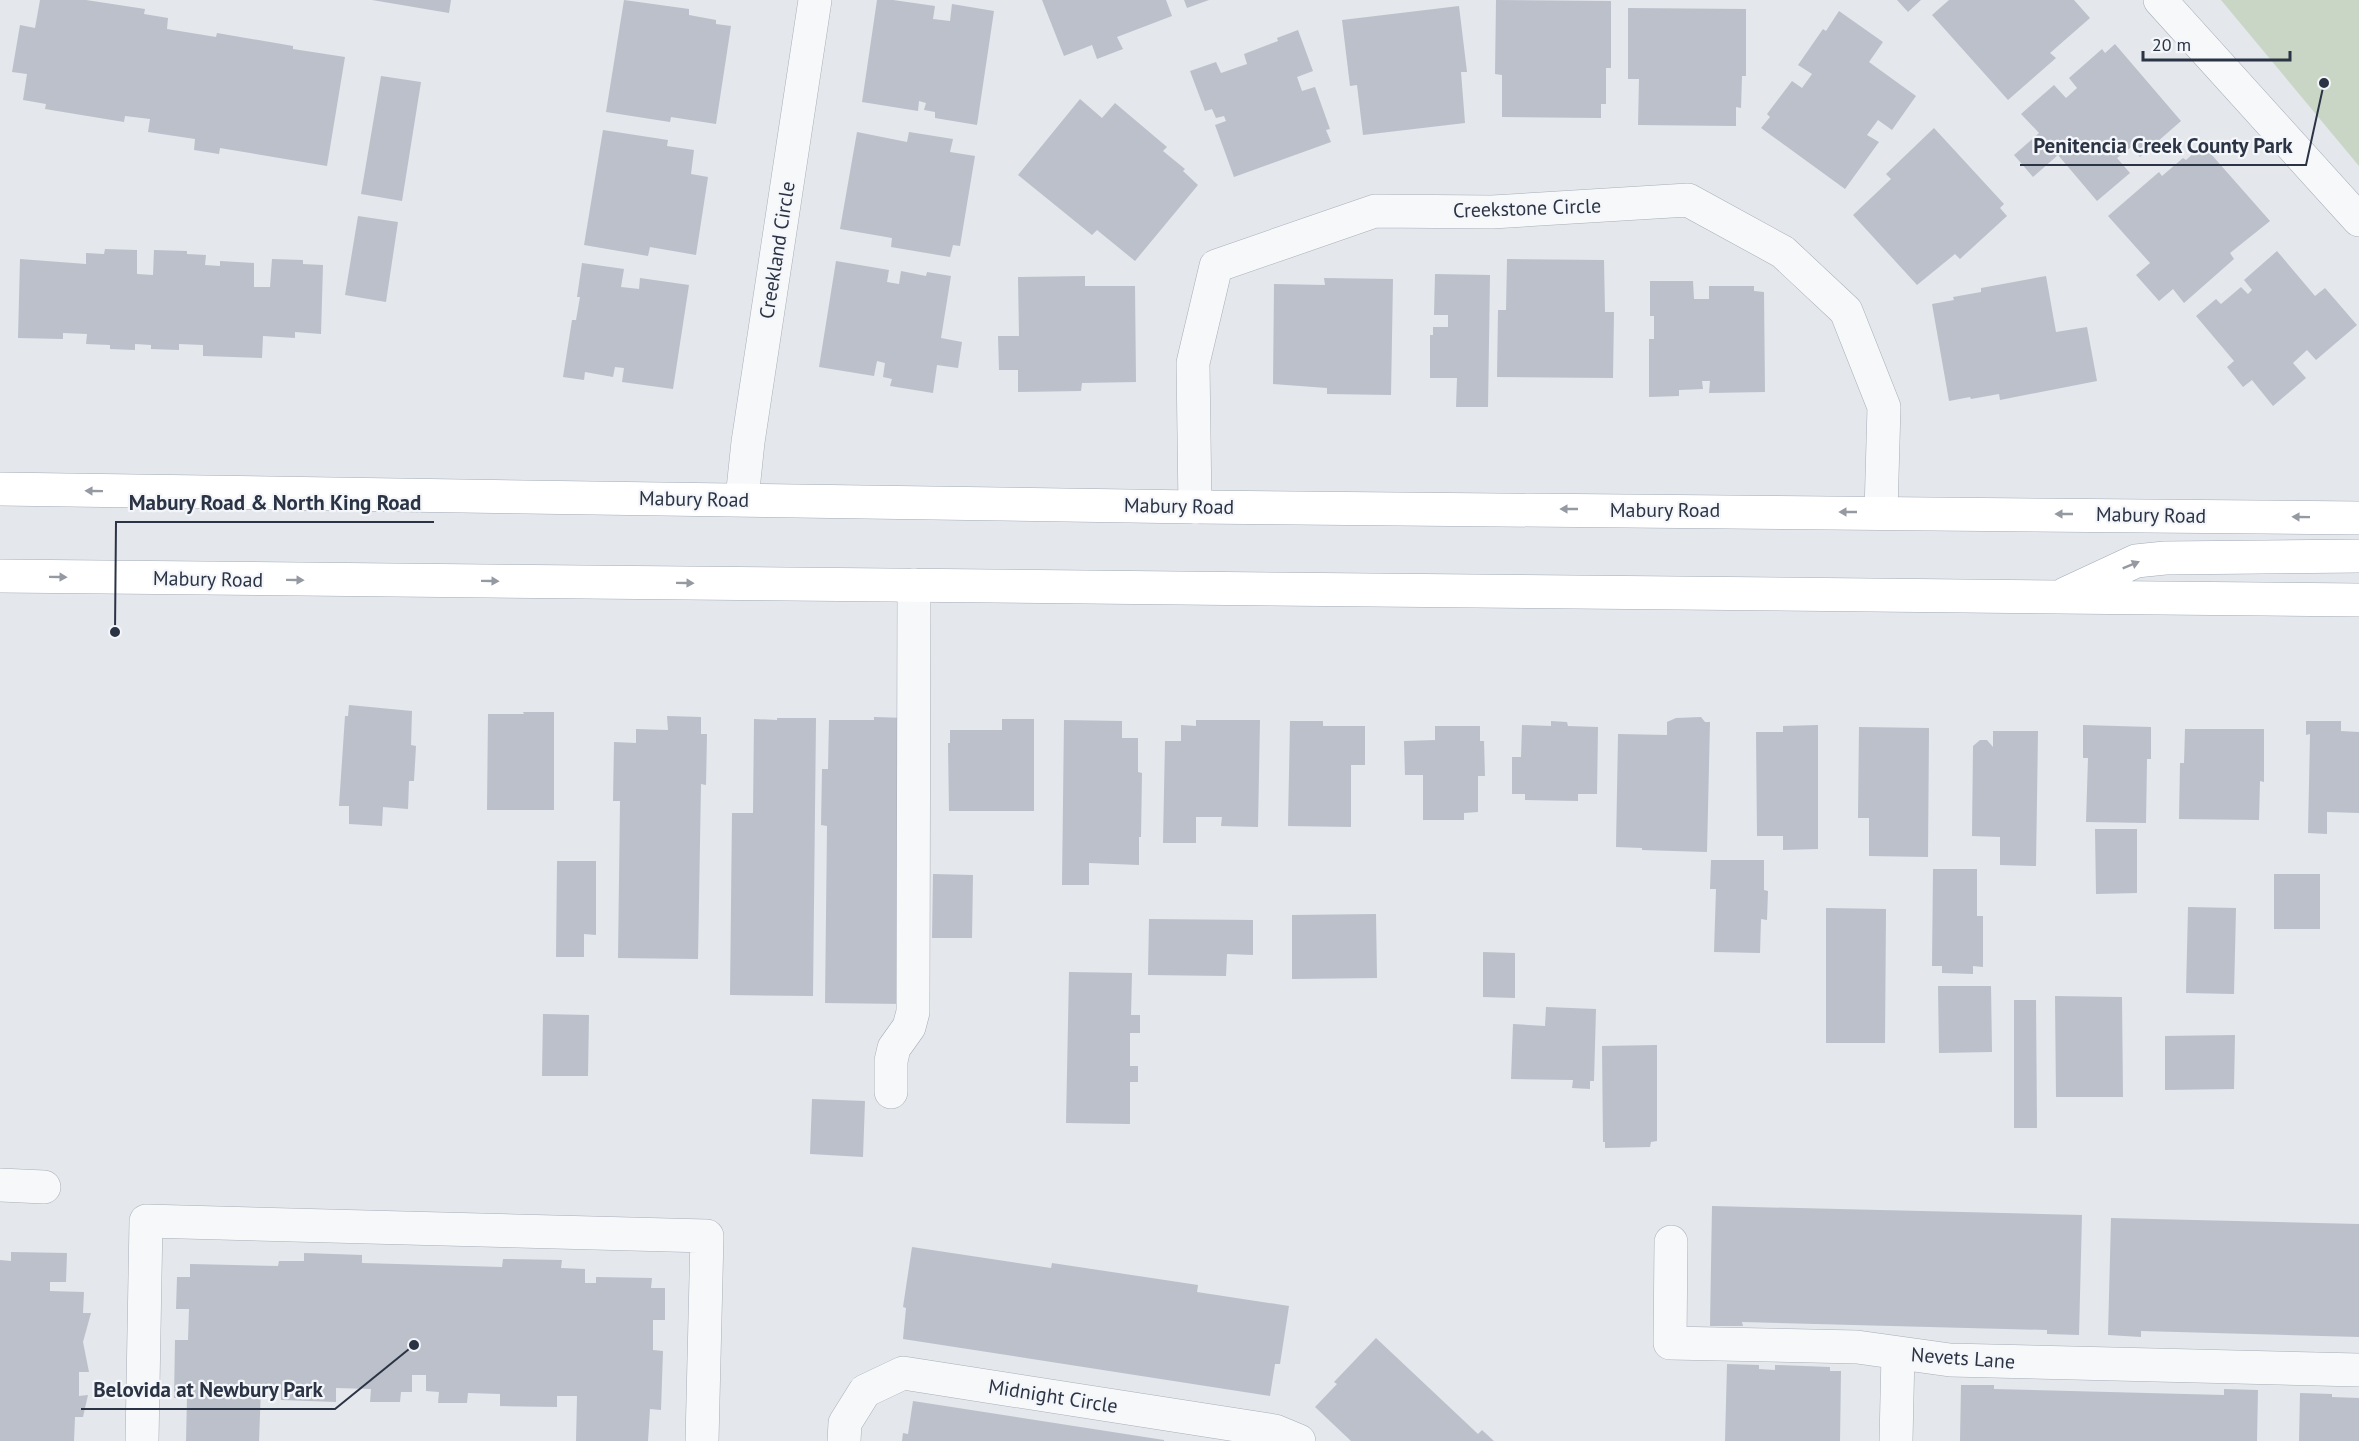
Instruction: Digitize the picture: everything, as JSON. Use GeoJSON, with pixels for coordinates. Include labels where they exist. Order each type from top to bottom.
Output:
{"type":"FeatureCollection","features":[{"type":"Feature","properties":{"kind":"main road","name":"Mabury Road"},"geometry":{"type":"LineString","coordinates":[[0,489],[1195,507],[2359,518]]}},
{"type":"Feature","properties":{"kind":"main road"},"geometry":{"type":"LineString","coordinates":[[2058,598],[2136,561],[2165,558],[2359,556]]}},
{"type":"Feature","properties":{"kind":"main road","name":"Mabury Road"},"geometry":{"type":"LineString","coordinates":[[0,576],[2359,600]]}},
{"type":"Feature","properties":{"kind":"street","name":"Creekland Circle"},"geometry":{"type":"LineString","coordinates":[[742,500],[748,442],[815,0]]}},
{"type":"Feature","properties":{"kind":"street"},"geometry":{"type":"LineString","coordinates":[[2160,0],[2359,220]]}},
{"type":"Feature","properties":{"kind":"street","name":"Creekstone Circle"},"geometry":{"type":"LineString","coordinates":[[1195,507],[1192,363],[1216,266],[1375,211],[1492,212],[1688,200],[1783,252],[1846,311],[1884,407],[1881,512]]}},
{"type":"Feature","properties":{"kind":"street"},"geometry":{"type":"LineString","coordinates":[[891,1092],[891,1061],[894,1048],[909,1027],[913,1012],[914,585]]}},
{"type":"Feature","properties":{"kind":"street"},"geometry":{"type":"LineString","coordinates":[[0,1185],[44,1187]]}},
{"type":"Feature","properties":{"kind":"street"},"geometry":{"type":"LineString","coordinates":[[141,1441],[146,1221],[707,1236],[702,1441]]}},
{"type":"Feature","properties":{"kind":"street","name":"Nevets Lane"},"geometry":{"type":"LineString","coordinates":[[1671,1242],[1670,1343],[1857,1347],[1950,1360],[2359,1370]]}},
{"type":"Feature","properties":{"kind":"street"},"geometry":{"type":"LineString","coordinates":[[1896,1441],[1898,1353]]}},
{"type":"Feature","properties":{"kind":"street","name":"Midnight Circle"},"geometry":{"type":"LineString","coordinates":[[844,1441],[845,1423],[865,1391],[903,1373],[1275,1431],[1299,1441]]}},
{"type":"Feature","properties":{"kind":"green space"},"geometry":{"type":"Polygon","coordinates":[[[2221,0],[2359,0],[2359,166],[2221,0]]]}},
{"type":"Feature","properties":{"kind":"building"},"geometry":{"type":"Polygon","coordinates":[[[40,0],[86,0],[145,9],[144,14],[168,18],[167,29],[216,37],[217,33],[345,57],[327,166],[220,148],[219,154],[194,150],[195,139],[148,132],[150,119],[125,116],[124,122],[45,109],[46,104],[23,100],[27,74],[12,72],[20,25],[35,28],[40,0]]]}},
{"type":"Feature","properties":{"kind":"building"},"geometry":{"type":"Polygon","coordinates":[[[372,0],[451,0],[449,13],[372,0]]]}},
{"type":"Feature","properties":{"kind":"building"},"geometry":{"type":"Polygon","coordinates":[[[624,0],[689,9],[689,15],[716,20],[716,24],[731,26],[716,124],[671,117],[670,122],[606,112],[624,0]]]}},
{"type":"Feature","properties":{"kind":"building"},"geometry":{"type":"Polygon","coordinates":[[[877,0],[935,6],[933,19],[950,21],[952,4],[994,11],[977,125],[935,118],[935,112],[924,110],[926,103],[919,101],[918,111],[862,102],[877,0]]]}},
{"type":"Feature","properties":{"kind":"building"},"geometry":{"type":"Polygon","coordinates":[[[1042,0],[1166,0],[1172,16],[1117,37],[1123,49],[1097,59],[1092,45],[1064,56],[1042,0]]]}},
{"type":"Feature","properties":{"kind":"building"},"geometry":{"type":"Polygon","coordinates":[[[1184,0],[1209,0],[1187,8],[1184,0]]]}},
{"type":"Feature","properties":{"kind":"building"},"geometry":{"type":"Polygon","coordinates":[[[1496,0],[1611,1],[1611,68],[1606,68],[1606,104],[1601,104],[1601,118],[1502,117],[1502,75],[1495,74],[1496,0]]]}},
{"type":"Feature","properties":{"kind":"building"},"geometry":{"type":"Polygon","coordinates":[[[1897,0],[1921,0],[1908,12],[1897,0]]]}},
{"type":"Feature","properties":{"kind":"building"},"geometry":{"type":"Polygon","coordinates":[[[1949,0],[2074,0],[2090,18],[2050,53],[2056,58],[2008,100],[1932,15],[1949,0]]]}},
{"type":"Feature","properties":{"kind":"building"},"geometry":{"type":"Polygon","coordinates":[[[1459,6],[1467,72],[1461,72],[1465,123],[1363,135],[1357,85],[1350,86],[1342,20],[1459,6]]]}},
{"type":"Feature","properties":{"kind":"building"},"geometry":{"type":"Polygon","coordinates":[[[1628,8],[1746,9],[1746,76],[1742,76],[1741,108],[1736,107],[1736,126],[1638,125],[1639,79],[1628,79],[1628,8]]]}},
{"type":"Feature","properties":{"kind":"building"},"geometry":{"type":"Polygon","coordinates":[[[1839,11],[1883,42],[1869,62],[1916,96],[1892,130],[1878,120],[1867,135],[1879,142],[1845,189],[1761,128],[1770,117],[1767,114],[1792,81],[1802,88],[1812,74],[1798,65],[1823,29],[1826,31],[1839,11]]]}},
{"type":"Feature","properties":{"kind":"building"},"geometry":{"type":"Polygon","coordinates":[[[1298,30],[1313,71],[1297,77],[1302,91],[1315,87],[1330,129],[1326,130],[1331,142],[1234,177],[1215,125],[1226,121],[1224,116],[1216,118],[1212,109],[1205,111],[1190,71],[1216,62],[1221,73],[1247,64],[1244,54],[1278,41],[1277,38],[1298,30]]]}},
{"type":"Feature","properties":{"kind":"building"},"geometry":{"type":"Polygon","coordinates":[[[2115,44],[2181,121],[2140,157],[2131,147],[2117,158],[2130,173],[2097,201],[2058,155],[2033,177],[2014,155],[2039,133],[2021,114],[2054,85],[2066,98],[2077,88],[2069,78],[2102,49],[2105,53],[2115,44]]]}},
{"type":"Feature","properties":{"kind":"building"},"geometry":{"type":"Polygon","coordinates":[[[381,76],[421,82],[402,201],[361,194],[381,76]]]}},
{"type":"Feature","properties":{"kind":"building"},"geometry":{"type":"Polygon","coordinates":[[[1080,99],[1102,118],[1115,103],[1167,147],[1163,151],[1185,169],[1183,171],[1198,185],[1135,261],[1097,230],[1092,235],[1018,175],[1080,99]]]}},
{"type":"Feature","properties":{"kind":"building"},"geometry":{"type":"Polygon","coordinates":[[[1934,128],[2004,204],[2000,208],[2007,216],[1960,259],[1955,254],[1917,285],[1853,215],[1891,179],[1886,174],[1934,128]]]}},
{"type":"Feature","properties":{"kind":"building"},"geometry":{"type":"Polygon","coordinates":[[[603,130],[668,140],[667,146],[694,150],[691,174],[708,177],[696,255],[650,247],[648,256],[584,245],[603,130]]]}},
{"type":"Feature","properties":{"kind":"building"},"geometry":{"type":"Polygon","coordinates":[[[857,132],[907,142],[909,132],[953,139],[950,152],[975,156],[960,246],[953,245],[950,257],[891,247],[892,238],[840,229],[857,132]]]}},
{"type":"Feature","properties":{"kind":"building"},"geometry":{"type":"Polygon","coordinates":[[[2203,145],[2270,221],[2230,253],[2234,259],[2184,303],[2173,289],[2159,301],[2136,275],[2150,263],[2108,216],[2159,172],[2162,176],[2203,145]]]}},
{"type":"Feature","properties":{"kind":"building"},"geometry":{"type":"Polygon","coordinates":[[[358,216],[398,222],[386,302],[345,295],[358,216]]]}},
{"type":"Feature","properties":{"kind":"building"},"geometry":{"type":"Polygon","coordinates":[[[105,249],[137,250],[137,274],[153,275],[154,250],[187,251],[187,254],[206,255],[205,265],[220,266],[220,261],[254,263],[254,287],[270,287],[272,259],[303,260],[303,264],[323,265],[321,334],[295,332],[295,338],[263,336],[262,358],[203,356],[203,345],[179,344],[179,350],[151,349],[151,345],[135,344],[135,350],[110,349],[110,345],[86,344],[87,334],[63,333],[63,339],[18,338],[20,259],[86,264],[86,253],[104,254],[105,249]]]}},
{"type":"Feature","properties":{"kind":"building"},"geometry":{"type":"Polygon","coordinates":[[[2277,251],[2315,296],[2325,288],[2357,325],[2316,360],[2307,350],[2293,363],[2306,378],[2273,406],[2252,380],[2243,387],[2227,367],[2234,361],[2196,316],[2216,299],[2221,304],[2241,287],[2248,294],[2252,290],[2244,280],[2277,251]]]}},
{"type":"Feature","properties":{"kind":"building"},"geometry":{"type":"Polygon","coordinates":[[[1507,259],[1604,260],[1605,312],[1614,312],[1613,378],[1497,377],[1498,310],[1506,310],[1507,259]]]}},
{"type":"Feature","properties":{"kind":"building"},"geometry":{"type":"Polygon","coordinates":[[[836,261],[889,270],[887,282],[899,284],[901,271],[926,276],[927,272],[951,276],[941,338],[962,342],[958,368],[937,365],[933,393],[890,386],[892,379],[883,377],[885,363],[877,361],[874,376],[819,367],[836,261]]]}},
{"type":"Feature","properties":{"kind":"building"},"geometry":{"type":"Polygon","coordinates":[[[582,263],[624,269],[621,287],[639,289],[640,278],[689,285],[673,389],[622,382],[624,368],[615,367],[613,377],[585,372],[584,380],[563,377],[572,320],[576,320],[580,297],[577,297],[582,263]]]}},
{"type":"Feature","properties":{"kind":"building"},"geometry":{"type":"Polygon","coordinates":[[[1435,274],[1490,275],[1488,407],[1456,407],[1457,378],[1430,378],[1430,335],[1433,335],[1433,327],[1448,327],[1448,315],[1434,315],[1435,274]]]}},
{"type":"Feature","properties":{"kind":"building"},"geometry":{"type":"Polygon","coordinates":[[[1085,276],[1085,286],[1135,286],[1136,382],[1082,383],[1081,391],[1018,392],[1018,370],[999,370],[998,336],[1019,336],[1018,277],[1085,276]]]}},
{"type":"Feature","properties":{"kind":"building"},"geometry":{"type":"Polygon","coordinates":[[[2046,276],[2056,332],[2087,327],[2097,381],[2000,400],[1999,394],[1949,401],[1932,304],[1954,300],[1953,297],[1981,292],[1981,288],[2046,276]]]}},
{"type":"Feature","properties":{"kind":"building"},"geometry":{"type":"Polygon","coordinates":[[[1324,278],[1393,279],[1391,395],[1327,394],[1327,388],[1273,384],[1274,284],[1325,285],[1324,278]]]}},
{"type":"Feature","properties":{"kind":"building"},"geometry":{"type":"Polygon","coordinates":[[[1650,281],[1693,281],[1694,299],[1709,299],[1709,286],[1754,286],[1754,291],[1764,292],[1765,392],[1709,393],[1710,381],[1702,381],[1703,389],[1679,390],[1679,396],[1649,397],[1649,339],[1654,339],[1654,316],[1650,316],[1650,281]]]}},
{"type":"Feature","properties":{"kind":"building"},"geometry":{"type":"Polygon","coordinates":[[[349,705],[412,711],[411,745],[416,746],[414,781],[409,781],[408,809],[383,807],[382,826],[349,824],[349,806],[339,806],[345,716],[348,716],[349,705]]]}},
{"type":"Feature","properties":{"kind":"building"},"geometry":{"type":"Polygon","coordinates":[[[523,712],[554,712],[554,810],[487,810],[488,714],[524,714],[523,712]]]}},
{"type":"Feature","properties":{"kind":"building"},"geometry":{"type":"Polygon","coordinates":[[[667,716],[701,717],[701,734],[707,734],[706,785],[701,784],[698,959],[618,958],[620,801],[613,801],[614,742],[636,743],[636,729],[668,730],[667,716]]]}},
{"type":"Feature","properties":{"kind":"building"},"geometry":{"type":"Polygon","coordinates":[[[874,717],[907,718],[904,1004],[825,1003],[827,826],[821,825],[822,769],[828,769],[829,720],[874,720],[874,717]]]}},
{"type":"Feature","properties":{"kind":"building"},"geometry":{"type":"Polygon","coordinates":[[[1701,717],[1705,722],[1710,722],[1707,852],[1616,847],[1618,734],[1667,735],[1667,722],[1676,718],[1701,717]]]}},
{"type":"Feature","properties":{"kind":"building"},"geometry":{"type":"Polygon","coordinates":[[[777,718],[816,718],[813,996],[730,995],[732,813],[753,813],[754,719],[777,720],[777,718]]]}},
{"type":"Feature","properties":{"kind":"building"},"geometry":{"type":"Polygon","coordinates":[[[1002,719],[1034,719],[1034,811],[949,811],[948,743],[950,743],[950,730],[1002,730],[1002,719]]]}},
{"type":"Feature","properties":{"kind":"building"},"geometry":{"type":"Polygon","coordinates":[[[1064,720],[1122,721],[1122,738],[1138,738],[1138,772],[1142,773],[1139,865],[1089,863],[1089,885],[1062,885],[1064,720]]]}},
{"type":"Feature","properties":{"kind":"building"},"geometry":{"type":"Polygon","coordinates":[[[1196,720],[1260,720],[1258,827],[1221,826],[1222,817],[1196,817],[1196,843],[1163,843],[1165,741],[1181,741],[1181,725],[1196,726],[1196,720]]]}},
{"type":"Feature","properties":{"kind":"building"},"geometry":{"type":"Polygon","coordinates":[[[1290,721],[1323,721],[1323,726],[1365,726],[1365,765],[1351,765],[1351,827],[1288,826],[1290,721]]]}},
{"type":"Feature","properties":{"kind":"building"},"geometry":{"type":"Polygon","coordinates":[[[1551,721],[1567,722],[1568,726],[1598,727],[1597,794],[1578,794],[1578,801],[1525,800],[1525,794],[1512,794],[1512,757],[1521,757],[1522,725],[1551,726],[1551,721]]]}},
{"type":"Feature","properties":{"kind":"building"},"geometry":{"type":"Polygon","coordinates":[[[2306,721],[2341,721],[2341,731],[2359,732],[2359,813],[2327,812],[2327,834],[2308,833],[2310,734],[2306,735],[2306,721]]]}},
{"type":"Feature","properties":{"kind":"building"},"geometry":{"type":"Polygon","coordinates":[[[1818,725],[1818,849],[1783,850],[1783,836],[1757,836],[1756,732],[1783,732],[1783,726],[1818,725]]]}},
{"type":"Feature","properties":{"kind":"building"},"geometry":{"type":"Polygon","coordinates":[[[2083,725],[2151,727],[2151,759],[2147,759],[2146,823],[2086,822],[2088,758],[2083,758],[2083,725]]]}},
{"type":"Feature","properties":{"kind":"building"},"geometry":{"type":"Polygon","coordinates":[[[1435,726],[1480,726],[1480,741],[1484,741],[1485,776],[1478,776],[1478,812],[1464,813],[1464,820],[1423,820],[1423,775],[1405,775],[1404,741],[1435,740],[1435,726]]]}},
{"type":"Feature","properties":{"kind":"building"},"geometry":{"type":"Polygon","coordinates":[[[1859,727],[1929,728],[1928,857],[1869,856],[1869,818],[1858,818],[1859,727]]]}},
{"type":"Feature","properties":{"kind":"building"},"geometry":{"type":"Polygon","coordinates":[[[2185,729],[2264,729],[2264,782],[2260,781],[2259,820],[2179,819],[2180,763],[2184,763],[2185,729]]]}},
{"type":"Feature","properties":{"kind":"building"},"geometry":{"type":"Polygon","coordinates":[[[1993,731],[2038,731],[2036,866],[2000,865],[2000,837],[1972,836],[1973,746],[1980,740],[1987,740],[1993,747],[1993,731]]]}},
{"type":"Feature","properties":{"kind":"building"},"geometry":{"type":"Polygon","coordinates":[[[2095,829],[2137,829],[2137,893],[2096,894],[2095,829]]]}},
{"type":"Feature","properties":{"kind":"building"},"geometry":{"type":"Polygon","coordinates":[[[1711,860],[1764,860],[1764,890],[1768,891],[1767,920],[1761,919],[1760,953],[1714,952],[1716,889],[1710,889],[1711,860]]]}},
{"type":"Feature","properties":{"kind":"building"},"geometry":{"type":"Polygon","coordinates":[[[557,861],[596,861],[596,935],[584,934],[584,957],[556,957],[557,861]]]}},
{"type":"Feature","properties":{"kind":"building"},"geometry":{"type":"Polygon","coordinates":[[[1933,869],[1977,869],[1977,916],[1983,916],[1983,967],[1973,966],[1973,974],[1942,973],[1942,966],[1932,966],[1933,869]]]}},
{"type":"Feature","properties":{"kind":"building"},"geometry":{"type":"Polygon","coordinates":[[[933,874],[973,875],[972,938],[932,938],[933,874]]]}},
{"type":"Feature","properties":{"kind":"building"},"geometry":{"type":"Polygon","coordinates":[[[2274,874],[2320,874],[2320,929],[2274,929],[2274,874]]]}},
{"type":"Feature","properties":{"kind":"building"},"geometry":{"type":"Polygon","coordinates":[[[2188,907],[2236,908],[2234,994],[2186,993],[2188,907]]]}},
{"type":"Feature","properties":{"kind":"building"},"geometry":{"type":"Polygon","coordinates":[[[1826,908],[1886,909],[1885,1043],[1826,1043],[1826,908]]]}},
{"type":"Feature","properties":{"kind":"building"},"geometry":{"type":"Polygon","coordinates":[[[1376,914],[1377,978],[1292,979],[1292,915],[1376,914]]]}},
{"type":"Feature","properties":{"kind":"building"},"geometry":{"type":"Polygon","coordinates":[[[1149,919],[1253,920],[1253,955],[1227,954],[1226,976],[1148,975],[1149,919]]]}},
{"type":"Feature","properties":{"kind":"building"},"geometry":{"type":"Polygon","coordinates":[[[1483,952],[1515,953],[1515,998],[1483,997],[1483,952]]]}},
{"type":"Feature","properties":{"kind":"building"},"geometry":{"type":"Polygon","coordinates":[[[1069,972],[1132,973],[1131,1015],[1140,1015],[1140,1033],[1130,1033],[1130,1066],[1138,1066],[1138,1082],[1130,1082],[1130,1124],[1066,1123],[1069,972]]]}},
{"type":"Feature","properties":{"kind":"building"},"geometry":{"type":"Polygon","coordinates":[[[1938,986],[1991,986],[1992,1052],[1939,1053],[1938,986]]]}},
{"type":"Feature","properties":{"kind":"building"},"geometry":{"type":"Polygon","coordinates":[[[2055,996],[2122,997],[2123,1097],[2056,1097],[2055,996]]]}},
{"type":"Feature","properties":{"kind":"building"},"geometry":{"type":"Polygon","coordinates":[[[2014,1000],[2036,1000],[2037,1128],[2014,1128],[2014,1000]]]}},
{"type":"Feature","properties":{"kind":"building"},"geometry":{"type":"Polygon","coordinates":[[[1546,1007],[1596,1009],[1594,1081],[1590,1081],[1590,1089],[1572,1088],[1573,1080],[1511,1079],[1513,1024],[1545,1026],[1546,1007]]]}},
{"type":"Feature","properties":{"kind":"building"},"geometry":{"type":"Polygon","coordinates":[[[543,1014],[589,1015],[588,1076],[542,1076],[543,1014]]]}},
{"type":"Feature","properties":{"kind":"building"},"geometry":{"type":"Polygon","coordinates":[[[2235,1035],[2234,1089],[2165,1090],[2165,1036],[2235,1035]]]}},
{"type":"Feature","properties":{"kind":"building"},"geometry":{"type":"Polygon","coordinates":[[[1657,1045],[1657,1141],[1651,1142],[1650,1147],[1605,1148],[1605,1142],[1603,1142],[1602,1046],[1657,1045]]]}},
{"type":"Feature","properties":{"kind":"building"},"geometry":{"type":"Polygon","coordinates":[[[812,1099],[865,1101],[863,1157],[810,1154],[812,1099]]]}},
{"type":"Feature","properties":{"kind":"building"},"geometry":{"type":"Polygon","coordinates":[[[1712,1206],[2082,1215],[2079,1335],[2047,1334],[2047,1330],[1742,1322],[1743,1326],[1710,1326],[1712,1206]]]}},
{"type":"Feature","properties":{"kind":"building"},"geometry":{"type":"Polygon","coordinates":[[[2111,1218],[2359,1224],[2359,1337],[2141,1331],[2141,1337],[2108,1335],[2111,1218]]]}},
{"type":"Feature","properties":{"kind":"building"},"geometry":{"type":"Polygon","coordinates":[[[912,1247],[1051,1268],[1052,1263],[1198,1285],[1197,1292],[1289,1306],[1280,1364],[1275,1364],[1270,1396],[903,1339],[906,1308],[903,1307],[912,1247]]]}},
{"type":"Feature","properties":{"kind":"building"},"geometry":{"type":"Polygon","coordinates":[[[11,1252],[67,1253],[66,1282],[50,1282],[50,1291],[84,1292],[83,1313],[91,1313],[83,1342],[89,1372],[79,1372],[79,1396],[88,1395],[83,1417],[75,1417],[74,1441],[0,1441],[0,1260],[11,1261],[11,1252]]]}},
{"type":"Feature","properties":{"kind":"building"},"geometry":{"type":"Polygon","coordinates":[[[304,1253],[362,1255],[362,1263],[502,1267],[503,1259],[562,1260],[561,1268],[585,1269],[585,1283],[596,1283],[596,1277],[652,1278],[651,1288],[665,1288],[665,1320],[653,1320],[653,1350],[663,1351],[661,1410],[650,1409],[648,1441],[576,1441],[577,1396],[557,1396],[557,1407],[500,1406],[500,1394],[468,1393],[467,1403],[438,1403],[439,1392],[426,1391],[426,1375],[412,1375],[412,1392],[401,1392],[400,1402],[370,1402],[371,1389],[336,1388],[336,1402],[281,1400],[281,1388],[261,1388],[259,1441],[186,1441],[187,1398],[174,1398],[175,1340],[188,1340],[189,1309],[176,1309],[177,1277],[190,1277],[190,1264],[278,1266],[279,1261],[304,1261],[304,1253]]]}},
{"type":"Feature","properties":{"kind":"building"},"geometry":{"type":"Polygon","coordinates":[[[1376,1338],[1478,1434],[1482,1430],[1494,1441],[1351,1441],[1315,1407],[1337,1384],[1334,1382],[1376,1338]]]}},
{"type":"Feature","properties":{"kind":"building"},"geometry":{"type":"Polygon","coordinates":[[[1727,1364],[1759,1365],[1759,1369],[1775,1370],[1775,1365],[1830,1367],[1830,1371],[1841,1371],[1840,1441],[1725,1441],[1727,1364]]]}},
{"type":"Feature","properties":{"kind":"building"},"geometry":{"type":"Polygon","coordinates":[[[1961,1385],[1994,1385],[1994,1389],[2224,1395],[2224,1389],[2258,1390],[2257,1441],[1960,1441],[1961,1385]]]}},
{"type":"Feature","properties":{"kind":"building"},"geometry":{"type":"Polygon","coordinates":[[[2300,1393],[2359,1398],[2359,1441],[2299,1441],[2300,1393]]]}},
{"type":"Feature","properties":{"kind":"building"},"geometry":{"type":"Polygon","coordinates":[[[913,1401],[1164,1441],[902,1441],[903,1433],[908,1434],[913,1401]]]}},
{"type":"Feature","properties":{"kind":"place","name":"Penitencia Creek County Park"},"geometry":{"type":"Point","coordinates":[2324,83]}},
{"type":"Feature","properties":{"kind":"place","name":"Mabury Road & North King Road"},"geometry":{"type":"Point","coordinates":[115,632]}},
{"type":"Feature","properties":{"kind":"place","name":"Belovida at Newbury Park"},"geometry":{"type":"Point","coordinates":[414,1345]}}]}
